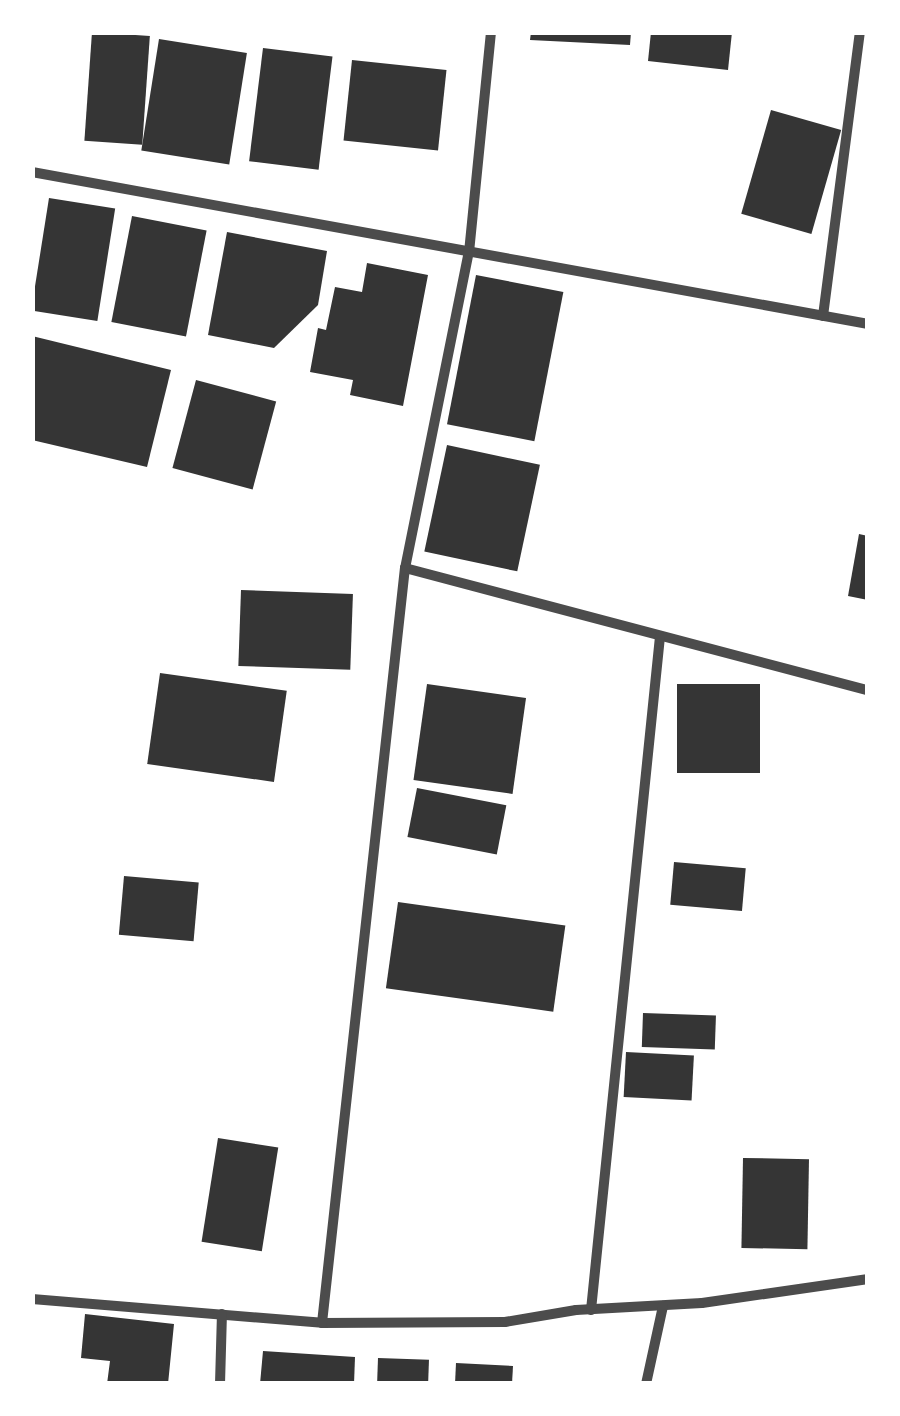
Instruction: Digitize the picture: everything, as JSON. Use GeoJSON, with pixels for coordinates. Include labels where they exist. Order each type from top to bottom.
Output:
{"type":"FeatureCollection","features":[{"type":"Feature","properties":{"kind":"street"},"geometry":{"type":"LineString","coordinates":[[322,1323],[406,568],[469,252],[490,32]]}},
{"type":"Feature","properties":{"kind":"street"},"geometry":{"type":"LineString","coordinates":[[823,316],[860,32]]}},
{"type":"Feature","properties":{"kind":"street"},"geometry":{"type":"LineString","coordinates":[[32,172],[868,324]]}},
{"type":"Feature","properties":{"kind":"street"},"geometry":{"type":"LineString","coordinates":[[406,568],[868,690]]}},
{"type":"Feature","properties":{"kind":"street"},"geometry":{"type":"LineString","coordinates":[[591,1310],[660,637]]}},
{"type":"Feature","properties":{"kind":"street"},"geometry":{"type":"LineString","coordinates":[[32,1300],[322,1323],[505,1322],[868,1279]]}},
{"type":"Feature","properties":{"kind":"street"},"geometry":{"type":"LineString","coordinates":[[646,1384],[663,1306]]}},
{"type":"Feature","properties":{"kind":"street"},"geometry":{"type":"LineString","coordinates":[[220,1384],[222,1314]]}},
{"type":"Feature","properties":{"kind":"building"},"geometry":{"type":"Polygon","coordinates":[[[92,32],[150,36],[142,145],[84,141],[92,32]]]}},
{"type":"Feature","properties":{"kind":"building"},"geometry":{"type":"Polygon","coordinates":[[[531,32],[631,32],[630,45],[530,40],[531,32]]]}},
{"type":"Feature","properties":{"kind":"building"},"geometry":{"type":"Polygon","coordinates":[[[651,32],[732,32],[728,70],[648,61],[651,32]]]}},
{"type":"Feature","properties":{"kind":"building"},"geometry":{"type":"Polygon","coordinates":[[[159,39],[247,53],[229,165],[141,151],[159,39]]]}},
{"type":"Feature","properties":{"kind":"building"},"geometry":{"type":"Polygon","coordinates":[[[263,48],[332,57],[319,170],[249,161],[263,48]]]}},
{"type":"Feature","properties":{"kind":"building"},"geometry":{"type":"Polygon","coordinates":[[[352,60],[446,70],[438,150],[344,141],[352,60]]]}},
{"type":"Feature","properties":{"kind":"building"},"geometry":{"type":"Polygon","coordinates":[[[771,110],[841,130],[811,234],[741,214],[771,110]]]}},
{"type":"Feature","properties":{"kind":"building"},"geometry":{"type":"Polygon","coordinates":[[[49,198],[115,208],[97,321],[32,311],[49,198]]]}},
{"type":"Feature","properties":{"kind":"building"},"geometry":{"type":"Polygon","coordinates":[[[132,216],[207,231],[186,337],[111,322],[132,216]]]}},
{"type":"Feature","properties":{"kind":"building"},"geometry":{"type":"Polygon","coordinates":[[[227,232],[327,251],[318,305],[274,348],[208,335],[227,232]]]}},
{"type":"Feature","properties":{"kind":"building"},"geometry":{"type":"Polygon","coordinates":[[[367,263],[428,275],[403,406],[350,395],[353,380],[310,372],[318,328],[326,330],[335,287],[362,292],[367,263]]]}},
{"type":"Feature","properties":{"kind":"building"},"geometry":{"type":"Polygon","coordinates":[[[476,275],[563,292],[534,441],[447,424],[476,275]]]}},
{"type":"Feature","properties":{"kind":"building"},"geometry":{"type":"Polygon","coordinates":[[[32,336],[171,370],[147,467],[32,440],[32,336]]]}},
{"type":"Feature","properties":{"kind":"building"},"geometry":{"type":"Polygon","coordinates":[[[196,380],[276,401],[253,489],[172,468],[196,380]]]}},
{"type":"Feature","properties":{"kind":"building"},"geometry":{"type":"Polygon","coordinates":[[[447,445],[540,465],[517,571],[424,552],[447,445]]]}},
{"type":"Feature","properties":{"kind":"building"},"geometry":{"type":"Polygon","coordinates":[[[859,534],[868,536],[868,600],[848,596],[859,534]]]}},
{"type":"Feature","properties":{"kind":"building"},"geometry":{"type":"Polygon","coordinates":[[[241,590],[353,594],[350,670],[238,666],[241,590]]]}},
{"type":"Feature","properties":{"kind":"building"},"geometry":{"type":"Polygon","coordinates":[[[160,673],[287,691],[274,782],[147,764],[160,673]]]}},
{"type":"Feature","properties":{"kind":"building"},"geometry":{"type":"Polygon","coordinates":[[[427,684],[526,698],[513,794],[414,780],[427,684]]]}},
{"type":"Feature","properties":{"kind":"building"},"geometry":{"type":"Polygon","coordinates":[[[677,684],[760,684],[760,773],[677,773],[677,684]]]}},
{"type":"Feature","properties":{"kind":"building"},"geometry":{"type":"Polygon","coordinates":[[[417,788],[506,805],[497,854],[407,837],[417,788]]]}},
{"type":"Feature","properties":{"kind":"building"},"geometry":{"type":"Polygon","coordinates":[[[674,862],[746,868],[742,911],[670,905],[674,862]]]}},
{"type":"Feature","properties":{"kind":"building"},"geometry":{"type":"Polygon","coordinates":[[[124,876],[199,883],[194,941],[119,935],[124,876]]]}},
{"type":"Feature","properties":{"kind":"building"},"geometry":{"type":"Polygon","coordinates":[[[398,902],[565,926],[553,1012],[386,988],[398,902]]]}},
{"type":"Feature","properties":{"kind":"building"},"geometry":{"type":"Polygon","coordinates":[[[643,1013],[716,1016],[715,1050],[642,1047],[643,1013]]]}},
{"type":"Feature","properties":{"kind":"building"},"geometry":{"type":"Polygon","coordinates":[[[626,1052],[694,1056],[692,1100],[624,1097],[626,1052]]]}},
{"type":"Feature","properties":{"kind":"building"},"geometry":{"type":"Polygon","coordinates":[[[218,1138],[278,1148],[262,1251],[202,1242],[218,1138]]]}},
{"type":"Feature","properties":{"kind":"building"},"geometry":{"type":"Polygon","coordinates":[[[743,1158],[809,1159],[807,1249],[741,1248],[743,1158]]]}},
{"type":"Feature","properties":{"kind":"building"},"geometry":{"type":"Polygon","coordinates":[[[85,1314],[174,1324],[168,1384],[107,1384],[110,1361],[81,1358],[85,1314]]]}},
{"type":"Feature","properties":{"kind":"building"},"geometry":{"type":"Polygon","coordinates":[[[263,1351],[355,1357],[354,1384],[260,1384],[263,1351]]]}},
{"type":"Feature","properties":{"kind":"building"},"geometry":{"type":"Polygon","coordinates":[[[378,1358],[429,1360],[428,1384],[377,1384],[378,1358]]]}},
{"type":"Feature","properties":{"kind":"building"},"geometry":{"type":"Polygon","coordinates":[[[456,1363],[513,1366],[512,1384],[455,1384],[456,1363]]]}}]}
